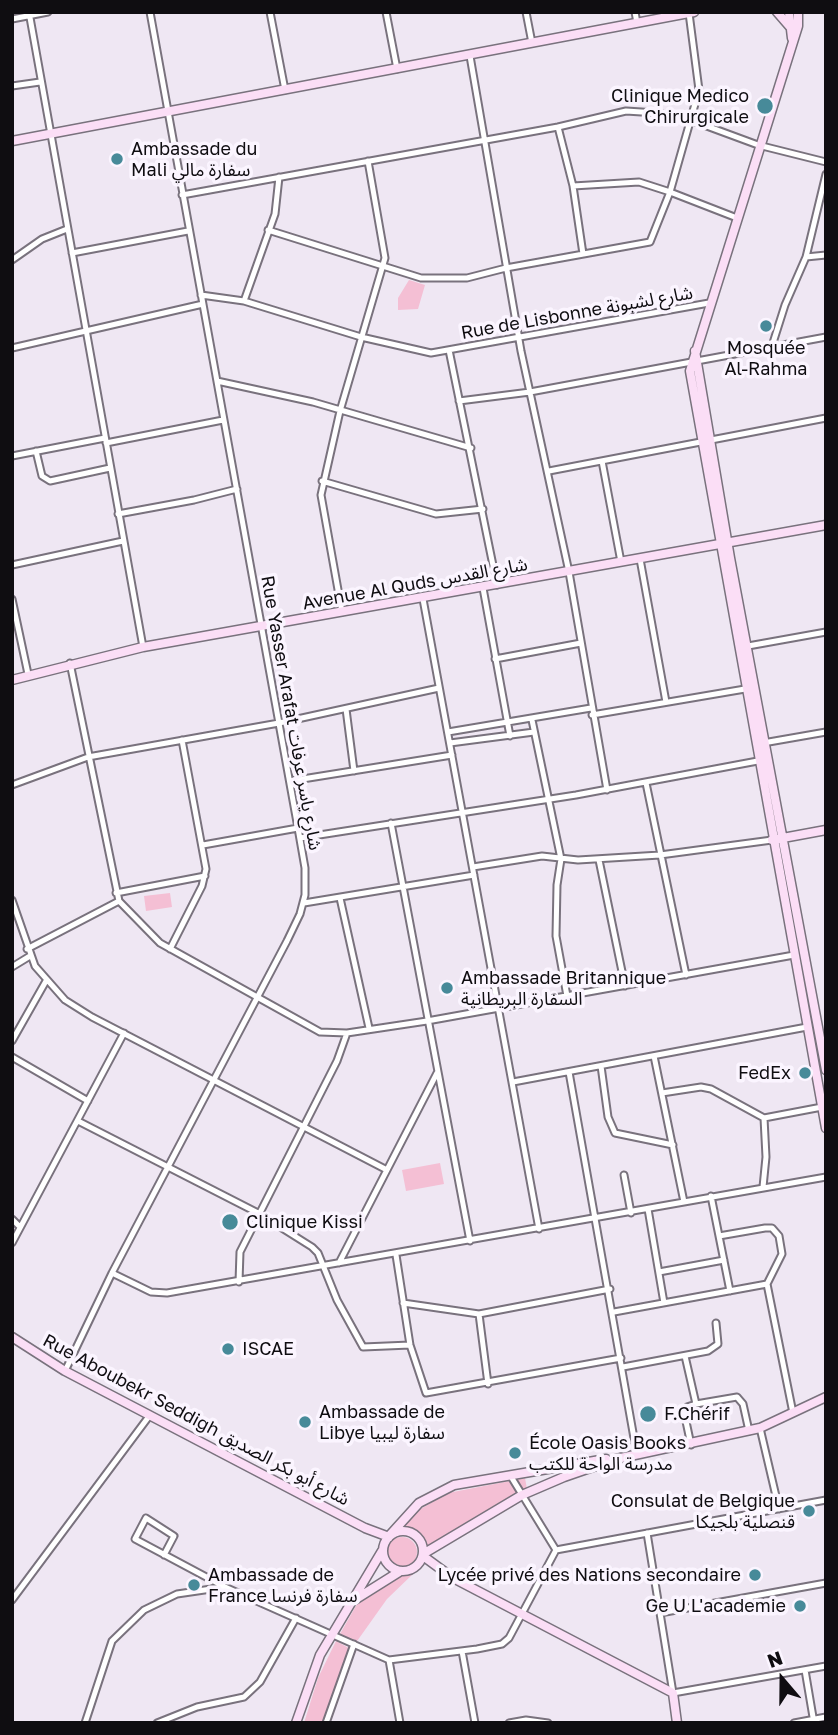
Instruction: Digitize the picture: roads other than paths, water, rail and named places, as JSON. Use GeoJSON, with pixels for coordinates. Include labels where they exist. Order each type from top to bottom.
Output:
{"type":"FeatureCollection","features":[{"type":"Feature","properties":{"kind":"street"},"geometry":{"type":"LineString","coordinates":[[12,19],[48,12]]}},
{"type":"Feature","properties":{"kind":"street","name":"Rue Yasser Arafat شارع ياسر عرفات"},"geometry":{"type":"LineString","coordinates":[[65,1371],[112,1273],[304,903],[306,876],[150,12]]}},
{"type":"Feature","properties":{"kind":"street"},"geometry":{"type":"LineString","coordinates":[[270,12],[285,90]]}},
{"type":"Feature","properties":{"kind":"street"},"geometry":{"type":"LineString","coordinates":[[386,12],[397,69]]}},
{"type":"Feature","properties":{"kind":"street"},"geometry":{"type":"LineString","coordinates":[[526,12],[532,45]]}},
{"type":"Feature","properties":{"kind":"street"},"geometry":{"type":"LineString","coordinates":[[635,12],[637,23]]}},
{"type":"Feature","properties":{"kind":"street"},"geometry":{"type":"LineString","coordinates":[[777,12],[794,27]]}},
{"type":"Feature","properties":{"kind":"street"},"geometry":{"type":"LineString","coordinates":[[789,12],[794,27]]}},
{"type":"Feature","properties":{"kind":"street"},"geometry":{"type":"LineString","coordinates":[[800,12],[709,303],[694,362],[745,689],[826,1128]]}},
{"type":"Feature","properties":{"kind":"street"},"geometry":{"type":"LineString","coordinates":[[12,141],[692,13],[700,77],[692,121],[670,192],[650,242],[506,268],[467,278],[428,278],[383,267],[268,230]]}},
{"type":"Feature","properties":{"kind":"street"},"geometry":{"type":"LineString","coordinates":[[29,14],[144,647]]}},
{"type":"Feature","properties":{"kind":"street"},"geometry":{"type":"LineString","coordinates":[[470,56],[506,268],[569,572],[607,790]]}},
{"type":"Feature","properties":{"kind":"street"},"geometry":{"type":"LineString","coordinates":[[12,86],[40,82]]}},
{"type":"Feature","properties":{"kind":"street"},"geometry":{"type":"LineString","coordinates":[[181,195],[558,127],[626,111],[657,113],[692,121],[758,145],[826,162]]}},
{"type":"Feature","properties":{"kind":"street"},"geometry":{"type":"LineString","coordinates":[[558,127],[573,186],[583,254]]}},
{"type":"Feature","properties":{"kind":"street"},"geometry":{"type":"LineString","coordinates":[[342,613],[321,495],[340,411],[385,253],[368,161]]}},
{"type":"Feature","properties":{"kind":"street"},"geometry":{"type":"LineString","coordinates":[[772,346],[785,305],[806,257],[826,174]]}},
{"type":"Feature","properties":{"kind":"street"},"geometry":{"type":"LineString","coordinates":[[244,301],[278,201],[279,177]]}},
{"type":"Feature","properties":{"kind":"street"},"geometry":{"type":"LineString","coordinates":[[573,186],[639,182],[737,218]]}},
{"type":"Feature","properties":{"kind":"street"},"geometry":{"type":"LineString","coordinates":[[12,260],[42,239],[66,229]]}},
{"type":"Feature","properties":{"kind":"street"},"geometry":{"type":"LineString","coordinates":[[72,253],[188,231]]}},
{"type":"Feature","properties":{"kind":"street"},"geometry":{"type":"LineString","coordinates":[[806,257],[826,255]]}},
{"type":"Feature","properties":{"kind":"street","name":"Rue de Lisbonne شارع لشبونة"},"geometry":{"type":"LineString","coordinates":[[201,295],[244,301],[362,338],[430,353],[589,327],[709,303]]}},
{"type":"Feature","properties":{"kind":"street"},"geometry":{"type":"LineString","coordinates":[[12,348],[202,304]]}},
{"type":"Feature","properties":{"kind":"street"},"geometry":{"type":"LineString","coordinates":[[459,401],[530,392],[826,338]]}},
{"type":"Feature","properties":{"kind":"street"},"geometry":{"type":"LineString","coordinates":[[449,350],[497,585]]}},
{"type":"Feature","properties":{"kind":"street"},"geometry":{"type":"LineString","coordinates":[[216,381],[268,390],[471,448]]}},
{"type":"Feature","properties":{"kind":"street"},"geometry":{"type":"LineString","coordinates":[[549,471],[826,418]]}},
{"type":"Feature","properties":{"kind":"street"},"geometry":{"type":"LineString","coordinates":[[12,456],[223,420]]}},
{"type":"Feature","properties":{"kind":"street"},"geometry":{"type":"LineString","coordinates":[[36,451],[42,477],[50,481],[110,468]]}},
{"type":"Feature","properties":{"kind":"street"},"geometry":{"type":"LineString","coordinates":[[602,461],[621,562]]}},
{"type":"Feature","properties":{"kind":"street"},"geometry":{"type":"LineString","coordinates":[[323,481],[436,514],[483,509]]}},
{"type":"Feature","properties":{"kind":"street"},"geometry":{"type":"LineString","coordinates":[[118,514],[237,489]]}},
{"type":"Feature","properties":{"kind":"street","name":"Avenue Al Quds شارع القدس"},"geometry":{"type":"LineString","coordinates":[[12,680],[70,663],[144,647],[826,525]]}},
{"type":"Feature","properties":{"kind":"street"},"geometry":{"type":"LineString","coordinates":[[12,565],[123,541]]}},
{"type":"Feature","properties":{"kind":"street"},"geometry":{"type":"LineString","coordinates":[[723,543],[748,646],[826,1070]]}},
{"type":"Feature","properties":{"kind":"street"},"geometry":{"type":"LineString","coordinates":[[640,559],[666,702]]}},
{"type":"Feature","properties":{"kind":"street"},"geometry":{"type":"LineString","coordinates":[[483,588],[510,736]]}},
{"type":"Feature","properties":{"kind":"street"},"geometry":{"type":"LineString","coordinates":[[12,599],[28,674]]}},
{"type":"Feature","properties":{"kind":"street"},"geometry":{"type":"LineString","coordinates":[[424,599],[539,1230]]}},
{"type":"Feature","properties":{"kind":"street"},"geometry":{"type":"LineString","coordinates":[[748,646],[826,632]]}},
{"type":"Feature","properties":{"kind":"street"},"geometry":{"type":"LineString","coordinates":[[495,659],[581,643]]}},
{"type":"Feature","properties":{"kind":"street"},"geometry":{"type":"LineString","coordinates":[[70,663],[119,901],[143,929],[170,949],[258,994],[320,1031],[347,1033],[427,1021],[794,956]]}},
{"type":"Feature","properties":{"kind":"street"},"geometry":{"type":"LineString","coordinates":[[12,785],[88,757],[279,723],[439,688]]}},
{"type":"Feature","properties":{"kind":"street"},"geometry":{"type":"LineString","coordinates":[[592,715],[745,689]]}},
{"type":"Feature","properties":{"kind":"street"},"geometry":{"type":"LineString","coordinates":[[448,732],[591,708]]}},
{"type":"Feature","properties":{"kind":"street"},"geometry":{"type":"LineString","coordinates":[[346,709],[354,771]]}},
{"type":"Feature","properties":{"kind":"street"},"geometry":{"type":"LineString","coordinates":[[532,720],[561,859],[557,884],[556,936],[567,996]]}},
{"type":"Feature","properties":{"kind":"street"},"geometry":{"type":"LineString","coordinates":[[450,743],[534,732]]}},
{"type":"Feature","properties":{"kind":"street"},"geometry":{"type":"LineString","coordinates":[[756,744],[826,732]]}},
{"type":"Feature","properties":{"kind":"street"},"geometry":{"type":"LineString","coordinates":[[170,949],[205,876],[203,845],[182,740]]}},
{"type":"Feature","properties":{"kind":"street"},"geometry":{"type":"LineString","coordinates":[[290,781],[452,755]]}},
{"type":"Feature","properties":{"kind":"street"},"geometry":{"type":"LineString","coordinates":[[300,838],[607,790],[769,758]]}},
{"type":"Feature","properties":{"kind":"street"},"geometry":{"type":"LineString","coordinates":[[646,783],[686,975]]}},
{"type":"Feature","properties":{"kind":"street"},"geometry":{"type":"LineString","coordinates":[[391,823],[470,1241]]}},
{"type":"Feature","properties":{"kind":"street"},"geometry":{"type":"LineString","coordinates":[[203,845],[298,828]]}},
{"type":"Feature","properties":{"kind":"street"},"geometry":{"type":"LineString","coordinates":[[473,867],[525,858],[599,860],[660,855],[826,830]]}},
{"type":"Feature","properties":{"kind":"street"},"geometry":{"type":"LineString","coordinates":[[599,860],[625,986]]}},
{"type":"Feature","properties":{"kind":"street"},"geometry":{"type":"LineString","coordinates":[[304,903],[474,875]]}},
{"type":"Feature","properties":{"kind":"street"},"geometry":{"type":"LineString","coordinates":[[116,893],[205,876]]}},
{"type":"Feature","properties":{"kind":"street"},"geometry":{"type":"LineString","coordinates":[[340,898],[369,1028]]}},
{"type":"Feature","properties":{"kind":"street"},"geometry":{"type":"LineString","coordinates":[[12,900],[29,953],[46,981],[79,1010],[387,1170]]}},
{"type":"Feature","properties":{"kind":"street"},"geometry":{"type":"LineString","coordinates":[[12,967],[29,953],[119,901]]}},
{"type":"Feature","properties":{"kind":"street"},"geometry":{"type":"LineString","coordinates":[[12,1041],[46,981]]}},
{"type":"Feature","properties":{"kind":"street"},"geometry":{"type":"LineString","coordinates":[[513,1082],[807,1027]]}},
{"type":"Feature","properties":{"kind":"street"},"geometry":{"type":"LineString","coordinates":[[12,1243],[124,1033]]}},
{"type":"Feature","properties":{"kind":"street"},"geometry":{"type":"LineString","coordinates":[[239,1282],[240,1252],[302,1125],[337,1061],[347,1033]]}},
{"type":"Feature","properties":{"kind":"street"},"geometry":{"type":"LineString","coordinates":[[654,1056],[684,1202]]}},
{"type":"Feature","properties":{"kind":"street"},"geometry":{"type":"LineString","coordinates":[[12,1057],[88,1101]]}},
{"type":"Feature","properties":{"kind":"street"},"geometry":{"type":"LineString","coordinates":[[601,1066],[608,1117],[615,1133],[673,1145]]}},
{"type":"Feature","properties":{"kind":"street"},"geometry":{"type":"LineString","coordinates":[[569,1072],[594,1219],[610,1289],[637,1455]]}},
{"type":"Feature","properties":{"kind":"street"},"geometry":{"type":"LineString","coordinates":[[339,1263],[437,1073]]}},
{"type":"Feature","properties":{"kind":"street"},"geometry":{"type":"LineString","coordinates":[[662,1093],[701,1087],[710,1089],[764,1118],[822,1107]]}},
{"type":"Feature","properties":{"kind":"street"},"geometry":{"type":"LineString","coordinates":[[763,1188],[766,1157],[764,1118]]}},
{"type":"Feature","properties":{"kind":"street"},"geometry":{"type":"LineString","coordinates":[[78,1121],[258,1213],[312,1247],[363,1347],[410,1345]]}},
{"type":"Feature","properties":{"kind":"street"},"geometry":{"type":"LineString","coordinates":[[624,1175],[631,1213]]}},
{"type":"Feature","properties":{"kind":"street"},"geometry":{"type":"LineString","coordinates":[[112,1273],[157,1293],[239,1282],[826,1177]]}},
{"type":"Feature","properties":{"kind":"street"},"geometry":{"type":"LineString","coordinates":[[711,1196],[730,1291]]}},
{"type":"Feature","properties":{"kind":"street"},"geometry":{"type":"LineString","coordinates":[[648,1209],[664,1303]]}},
{"type":"Feature","properties":{"kind":"street"},"geometry":{"type":"LineString","coordinates":[[12,1219],[20,1227]]}},
{"type":"Feature","properties":{"kind":"street"},"geometry":{"type":"LineString","coordinates":[[719,1236],[765,1228],[776,1231],[782,1254],[767,1284],[793,1413]]}},
{"type":"Feature","properties":{"kind":"street"},"geometry":{"type":"LineString","coordinates":[[396,1255],[410,1345],[425,1392],[488,1384],[621,1358]]}},
{"type":"Feature","properties":{"kind":"street"},"geometry":{"type":"LineString","coordinates":[[659,1272],[724,1260]]}},
{"type":"Feature","properties":{"kind":"street"},"geometry":{"type":"LineString","coordinates":[[614,1312],[767,1284]]}},
{"type":"Feature","properties":{"kind":"street"},"geometry":{"type":"LineString","coordinates":[[404,1303],[479,1314],[610,1289]]}},
{"type":"Feature","properties":{"kind":"street"},"geometry":{"type":"LineString","coordinates":[[479,1314],[488,1384]]}},
{"type":"Feature","properties":{"kind":"street"},"geometry":{"type":"LineString","coordinates":[[623,1367],[708,1351],[718,1344],[716,1323]]}},
{"type":"Feature","properties":{"kind":"street","name":"Rue Aboubekr Seddigh شارع أبو بكر الصديق"},"geometry":{"type":"LineString","coordinates":[[12,1338],[65,1371],[365,1528],[386,1542]]}},
{"type":"Feature","properties":{"kind":"street"},"geometry":{"type":"LineString","coordinates":[[685,1356],[696,1404]]}},
{"type":"Feature","properties":{"kind":"street"},"geometry":{"type":"LineString","coordinates":[[691,1445],[684,1412],[687,1407],[696,1404],[737,1396],[743,1404],[749,1431]]}},
{"type":"Feature","properties":{"kind":"street"},"geometry":{"type":"LineString","coordinates":[[296,1723],[309,1682],[332,1633],[386,1542],[408,1512],[440,1490],[471,1481],[691,1445],[760,1428],[826,1397]]}},
{"type":"Feature","properties":{"kind":"street"},"geometry":{"type":"LineString","coordinates":[[12,1600],[14,1593],[150,1415]]}},
{"type":"Feature","properties":{"kind":"street"},"geometry":{"type":"LineString","coordinates":[[760,1428],[779,1509]]}},
{"type":"Feature","properties":{"kind":"street"},"geometry":{"type":"LineString","coordinates":[[417,1566],[423,1555],[522,1495],[616,1459]]}},
{"type":"Feature","properties":{"kind":"street"},"geometry":{"type":"LineString","coordinates":[[510,1475],[556,1550]]}},
{"type":"Feature","properties":{"kind":"street"},"geometry":{"type":"LineString","coordinates":[[556,1550],[826,1500]]}},
{"type":"Feature","properties":{"kind":"street"},"geometry":{"type":"LineString","coordinates":[[164,1555],[174,1536],[146,1518],[135,1539],[164,1555],[225,1587],[389,1660],[502,1644],[513,1632],[520,1614],[556,1550]]}},
{"type":"Feature","properties":{"kind":"street"},"geometry":{"type":"LineString","coordinates":[[386,1542],[401,1531],[413,1534],[421,1542],[423,1555],[443,1572],[673,1693],[826,1666]]}},
{"type":"Feature","properties":{"kind":"street"},"geometry":{"type":"LineString","coordinates":[[647,1533],[677,1723]]}},
{"type":"Feature","properties":{"kind":"street"},"geometry":{"type":"LineString","coordinates":[[386,1542],[388,1566],[399,1572]]}},
{"type":"Feature","properties":{"kind":"street"},"geometry":{"type":"LineString","coordinates":[[351,1603],[399,1572],[417,1566],[443,1572]]}},
{"type":"Feature","properties":{"kind":"street"},"geometry":{"type":"LineString","coordinates":[[660,1613],[826,1583]]}},
{"type":"Feature","properties":{"kind":"street"},"geometry":{"type":"LineString","coordinates":[[85,1723],[112,1641],[144,1610],[177,1594],[225,1587]]}},
{"type":"Feature","properties":{"kind":"street"},"geometry":{"type":"LineString","coordinates":[[157,1723],[197,1707],[244,1698],[260,1682],[296,1618]]}},
{"type":"Feature","properties":{"kind":"street"},"geometry":{"type":"LineString","coordinates":[[326,1723],[354,1644]]}},
{"type":"Feature","properties":{"kind":"street"},"geometry":{"type":"LineString","coordinates":[[462,1651],[475,1723]]}},
{"type":"Feature","properties":{"kind":"street"},"geometry":{"type":"LineString","coordinates":[[389,1660],[400,1723]]}},
{"type":"Feature","properties":{"kind":"street"},"geometry":{"type":"LineString","coordinates":[[805,1670],[814,1721]]}},
{"type":"Feature","properties":{"kind":"street"},"geometry":{"type":"LineString","coordinates":[[794,1723],[826,1717]]}},
{"type":"Feature","properties":{"kind":"street"},"geometry":{"type":"LineString","coordinates":[[509,1723],[526,1720],[548,1723]]}},
{"type":"Feature","properties":{"kind":"place","name":"Clinique Medico Chirurgicale"},"geometry":{"type":"Point","coordinates":[765,106]}},
{"type":"Feature","properties":{"kind":"place","name":"Ambassade du Mali سفارة مالي"},"geometry":{"type":"Point","coordinates":[117,159]}},
{"type":"Feature","properties":{"kind":"place","name":"Mosquée Al-Rahma"},"geometry":{"type":"Point","coordinates":[766,326]}},
{"type":"Feature","properties":{"kind":"place","name":"Ambassade Britannique السفارة البريطانية"},"geometry":{"type":"Point","coordinates":[447,988]}},
{"type":"Feature","properties":{"kind":"place","name":"FedEx"},"geometry":{"type":"Point","coordinates":[805,1073]}},
{"type":"Feature","properties":{"kind":"place","name":"Clinique Kissi"},"geometry":{"type":"Point","coordinates":[230,1222]}},
{"type":"Feature","properties":{"kind":"place","name":"ISCAE"},"geometry":{"type":"Point","coordinates":[228,1349]}},
{"type":"Feature","properties":{"kind":"place","name":"F.Chérif"},"geometry":{"type":"Point","coordinates":[648,1414]}},
{"type":"Feature","properties":{"kind":"place","name":"Ambassade de Libye سفارة ليبيا"},"geometry":{"type":"Point","coordinates":[305,1422]}},
{"type":"Feature","properties":{"kind":"place","name":"École Oasis Books مدرسة الواحة للكتب"},"geometry":{"type":"Point","coordinates":[515,1453]}},
{"type":"Feature","properties":{"kind":"place","name":"Consulat de Belgique قنصلية بلجيكا"},"geometry":{"type":"Point","coordinates":[809,1511]}},
{"type":"Feature","properties":{"kind":"place","name":"Lycée privé des Nations secondaire"},"geometry":{"type":"Point","coordinates":[755,1575]}},
{"type":"Feature","properties":{"kind":"place","name":"Ambassade de France سفارة فرنسا"},"geometry":{"type":"Point","coordinates":[194,1585]}},
{"type":"Feature","properties":{"kind":"place","name":"Ge U L'academie"},"geometry":{"type":"Point","coordinates":[800,1606]}}]}
